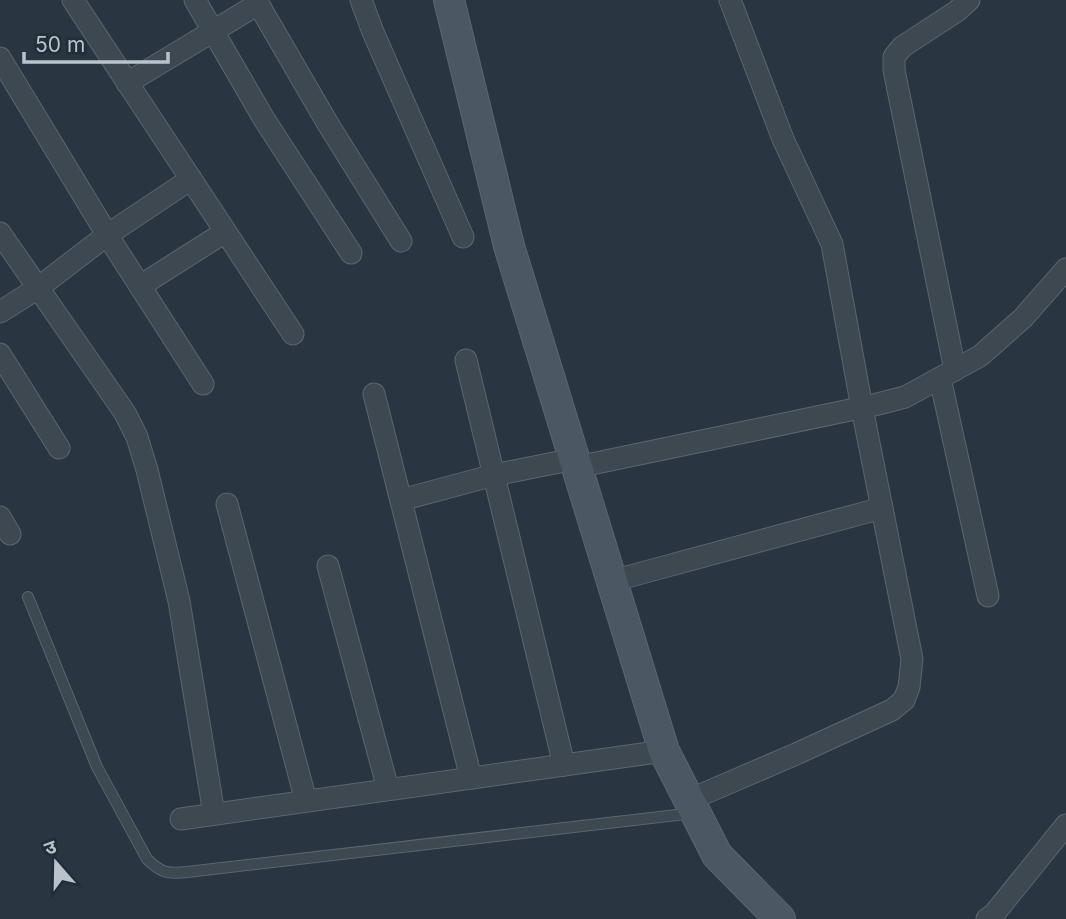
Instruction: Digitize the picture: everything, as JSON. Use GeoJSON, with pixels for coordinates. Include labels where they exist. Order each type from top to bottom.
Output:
{"type":"FeatureCollection","features":[{"type":"Feature","properties":{"kind":"main road"},"geometry":{"type":"LineString","coordinates":[[449,0],[509,246],[664,751],[717,855],[780,919]]}},
{"type":"Feature","properties":{"kind":"street"},"geometry":{"type":"LineString","coordinates":[[73,0],[293,334]]}},
{"type":"Feature","properties":{"kind":"street"},"geometry":{"type":"LineString","coordinates":[[195,0],[264,119],[351,253]]}},
{"type":"Feature","properties":{"kind":"street"},"geometry":{"type":"LineString","coordinates":[[361,0],[463,237]]}},
{"type":"Feature","properties":{"kind":"street"},"geometry":{"type":"LineString","coordinates":[[693,806],[892,710],[904,700],[909,687],[912,659],[832,244],[783,139],[730,0]]}},
{"type":"Feature","properties":{"kind":"street"},"geometry":{"type":"LineString","coordinates":[[969,0],[957,11],[902,47],[894,57],[894,70],[988,596]]}},
{"type":"Feature","properties":{"kind":"street"},"geometry":{"type":"LineString","coordinates":[[127,82],[257,2],[328,124],[401,241]]}},
{"type":"Feature","properties":{"kind":"street"},"geometry":{"type":"LineString","coordinates":[[0,58],[107,235],[203,383]]}},
{"type":"Feature","properties":{"kind":"street"},"geometry":{"type":"LineString","coordinates":[[0,312],[37,288],[107,235],[191,180]]}},
{"type":"Feature","properties":{"kind":"street"},"geometry":{"type":"LineString","coordinates":[[140,286],[225,232]]}},
{"type":"Feature","properties":{"kind":"street"},"geometry":{"type":"LineString","coordinates":[[0,233],[125,413],[137,437],[183,619],[214,814]]}},
{"type":"Feature","properties":{"kind":"street"},"geometry":{"type":"LineString","coordinates":[[401,500],[494,475],[576,463],[862,408],[905,397],[980,356],[1023,318],[1066,269]]}},
{"type":"Feature","properties":{"kind":"street"},"geometry":{"type":"LineString","coordinates":[[0,354],[60,449]]}},
{"type":"Feature","properties":{"kind":"street"},"geometry":{"type":"LineString","coordinates":[[466,360],[564,765]]}},
{"type":"Feature","properties":{"kind":"street"},"geometry":{"type":"LineString","coordinates":[[373,394],[471,778]]}},
{"type":"Feature","properties":{"kind":"street"},"geometry":{"type":"LineString","coordinates":[[227,504],[306,801]]}},
{"type":"Feature","properties":{"kind":"street"},"geometry":{"type":"LineString","coordinates":[[612,581],[882,508]]}},
{"type":"Feature","properties":{"kind":"street"},"geometry":{"type":"LineString","coordinates":[[328,566],[388,789]]}},
{"type":"Feature","properties":{"kind":"street"},"geometry":{"type":"LineString","coordinates":[[181,818],[664,751]]}},
{"type":"Feature","properties":{"kind":"street"},"geometry":{"type":"LineString","coordinates":[[987,919],[994,914],[1066,825]]}},
{"type":"Feature","properties":{"kind":"lane"},"geometry":{"type":"LineString","coordinates":[[27,597],[97,767],[147,859],[157,870],[179,873],[693,806]]}}]}
